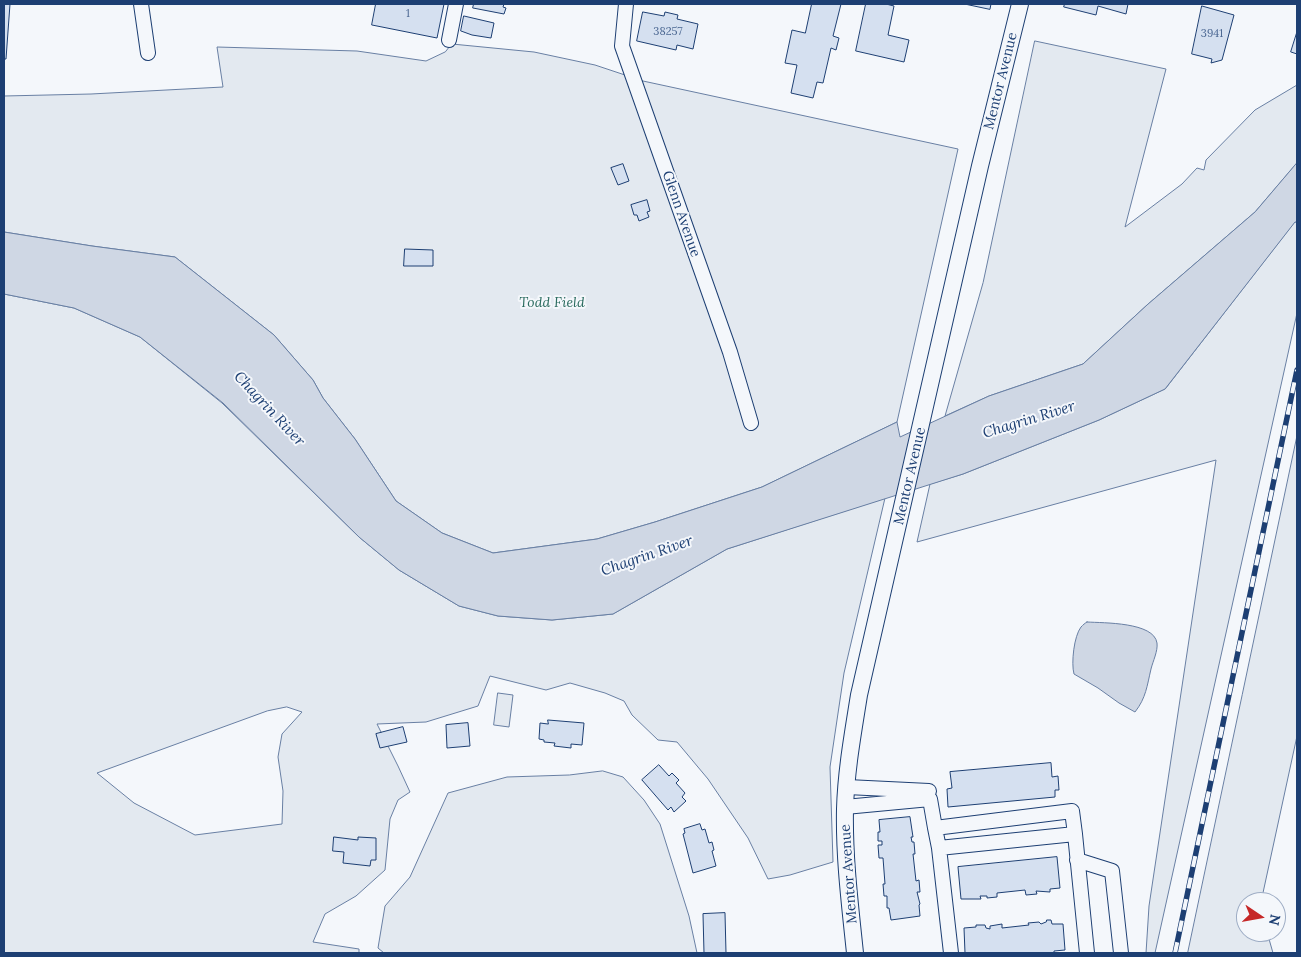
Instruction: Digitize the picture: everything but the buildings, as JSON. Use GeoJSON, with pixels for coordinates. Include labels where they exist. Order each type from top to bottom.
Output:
{"type":"FeatureCollection","features":[{"type":"Feature","properties":{"kind":"main road","name":"Mentor Avenue"},"geometry":{"type":"LineString","coordinates":[[855,953],[848,885],[845,807],[859,695],[983,156],[1020,4]]}},
{"type":"Feature","properties":{"kind":"street"},"geometry":{"type":"LineString","coordinates":[[142,4],[148,53]]}},
{"type":"Feature","properties":{"kind":"street"},"geometry":{"type":"LineString","coordinates":[[449,40],[456,4]]}},
{"type":"Feature","properties":{"kind":"street","name":"Glenn Avenue"},"geometry":{"type":"LineString","coordinates":[[626,4],[622,46],[730,352],[751,423]]}},
{"type":"Feature","properties":{"kind":"street"},"geometry":{"type":"LineString","coordinates":[[847,788],[929,791]]}},
{"type":"Feature","properties":{"kind":"street"},"geometry":{"type":"LineString","coordinates":[[845,807],[930,799],[939,848],[951,953]]}},
{"type":"Feature","properties":{"kind":"street"},"geometry":{"type":"LineString","coordinates":[[935,828],[1072,811],[1087,953]]}},
{"type":"Feature","properties":{"kind":"street"},"geometry":{"type":"LineString","coordinates":[[939,848],[1075,834]]}},
{"type":"Feature","properties":{"kind":"street"},"geometry":{"type":"LineString","coordinates":[[1077,860],[1112,871],[1121,953]]}},
{"type":"Feature","properties":{"kind":"green space"},"geometry":{"type":"Polygon","coordinates":[[[1035,41],[1166,69],[1125,227],[1182,184],[1197,168],[1204,170],[1206,160],[1255,110],[1297,85],[1297,163],[1255,212],[1147,305],[1083,364],[989,396],[945,416],[983,283],[1035,41]]]}},
{"type":"Feature","properties":{"kind":"green space","name":"Todd Field"},"geometry":{"type":"Polygon","coordinates":[[[452,44],[534,52],[595,65],[643,81],[958,149],[897,422],[762,487],[655,522],[597,539],[493,553],[442,533],[396,501],[355,439],[323,398],[313,380],[274,335],[175,257],[4,232],[4,96],[91,94],[223,87],[217,47],[357,51],[426,61],[445,52],[452,44]]]}},
{"type":"Feature","properties":{"kind":"green space"},"geometry":{"type":"Polygon","coordinates":[[[1295,222],[1297,222],[1297,313],[1155,953],[1146,953],[1149,906],[1216,460],[917,542],[930,484],[963,474],[1099,420],[1165,389],[1295,222]]]}},
{"type":"Feature","properties":{"kind":"green space"},"geometry":{"type":"Polygon","coordinates":[[[4,294],[74,308],[140,337],[222,403],[359,537],[399,570],[459,606],[498,616],[552,620],[613,614],[727,549],[885,498],[844,673],[830,767],[833,862],[790,875],[768,879],[748,838],[708,779],[677,742],[658,740],[632,715],[624,701],[605,693],[570,683],[546,690],[490,676],[478,706],[426,722],[377,724],[410,792],[398,800],[390,819],[385,870],[356,896],[325,914],[313,942],[359,949],[359,953],[4,953],[4,294]],[[287,707],[267,711],[97,773],[134,803],[195,835],[282,824],[283,791],[278,757],[282,734],[302,712],[287,707]]]}},
{"type":"Feature","properties":{"kind":"green space"},"geometry":{"type":"Polygon","coordinates":[[[1297,436],[1297,736],[1263,892],[1236,892],[1236,942],[1270,942],[1273,953],[1188,953],[1297,436]]]}},
{"type":"Feature","properties":{"kind":"green space"},"geometry":{"type":"Polygon","coordinates":[[[498,693],[513,695],[509,727],[494,725],[498,693]]]}},
{"type":"Feature","properties":{"kind":"green space"},"geometry":{"type":"Polygon","coordinates":[[[603,771],[623,777],[644,800],[660,824],[689,916],[697,953],[384,953],[378,948],[385,906],[410,877],[448,793],[507,777],[569,775],[603,771]]]}},
{"type":"Feature","properties":{"kind":"water","name":"Chagrin River"},"geometry":{"type":"Polygon","coordinates":[[[1297,163],[1297,222],[1295,222],[1165,389],[1099,420],[963,474],[727,549],[613,614],[552,620],[498,616],[459,606],[399,570],[359,537],[223,403],[140,337],[74,308],[4,294],[4,232],[175,257],[274,335],[313,380],[323,398],[355,439],[396,501],[442,533],[493,553],[597,539],[655,522],[762,487],[897,422],[900,437],[989,396],[1083,364],[1147,305],[1255,212],[1297,163]]]}},
{"type":"Feature","properties":{"kind":"water"},"geometry":{"type":"Polygon","coordinates":[[[1087,622],[1138,627],[1154,636],[1157,643],[1156,653],[1144,697],[1135,712],[1074,674],[1075,643],[1081,627],[1087,622]]]}},
{"type":"Feature","properties":{"kind":"railway"},"geometry":{"type":"LineString","coordinates":[[1175,953],[1297,370]]}}]}
